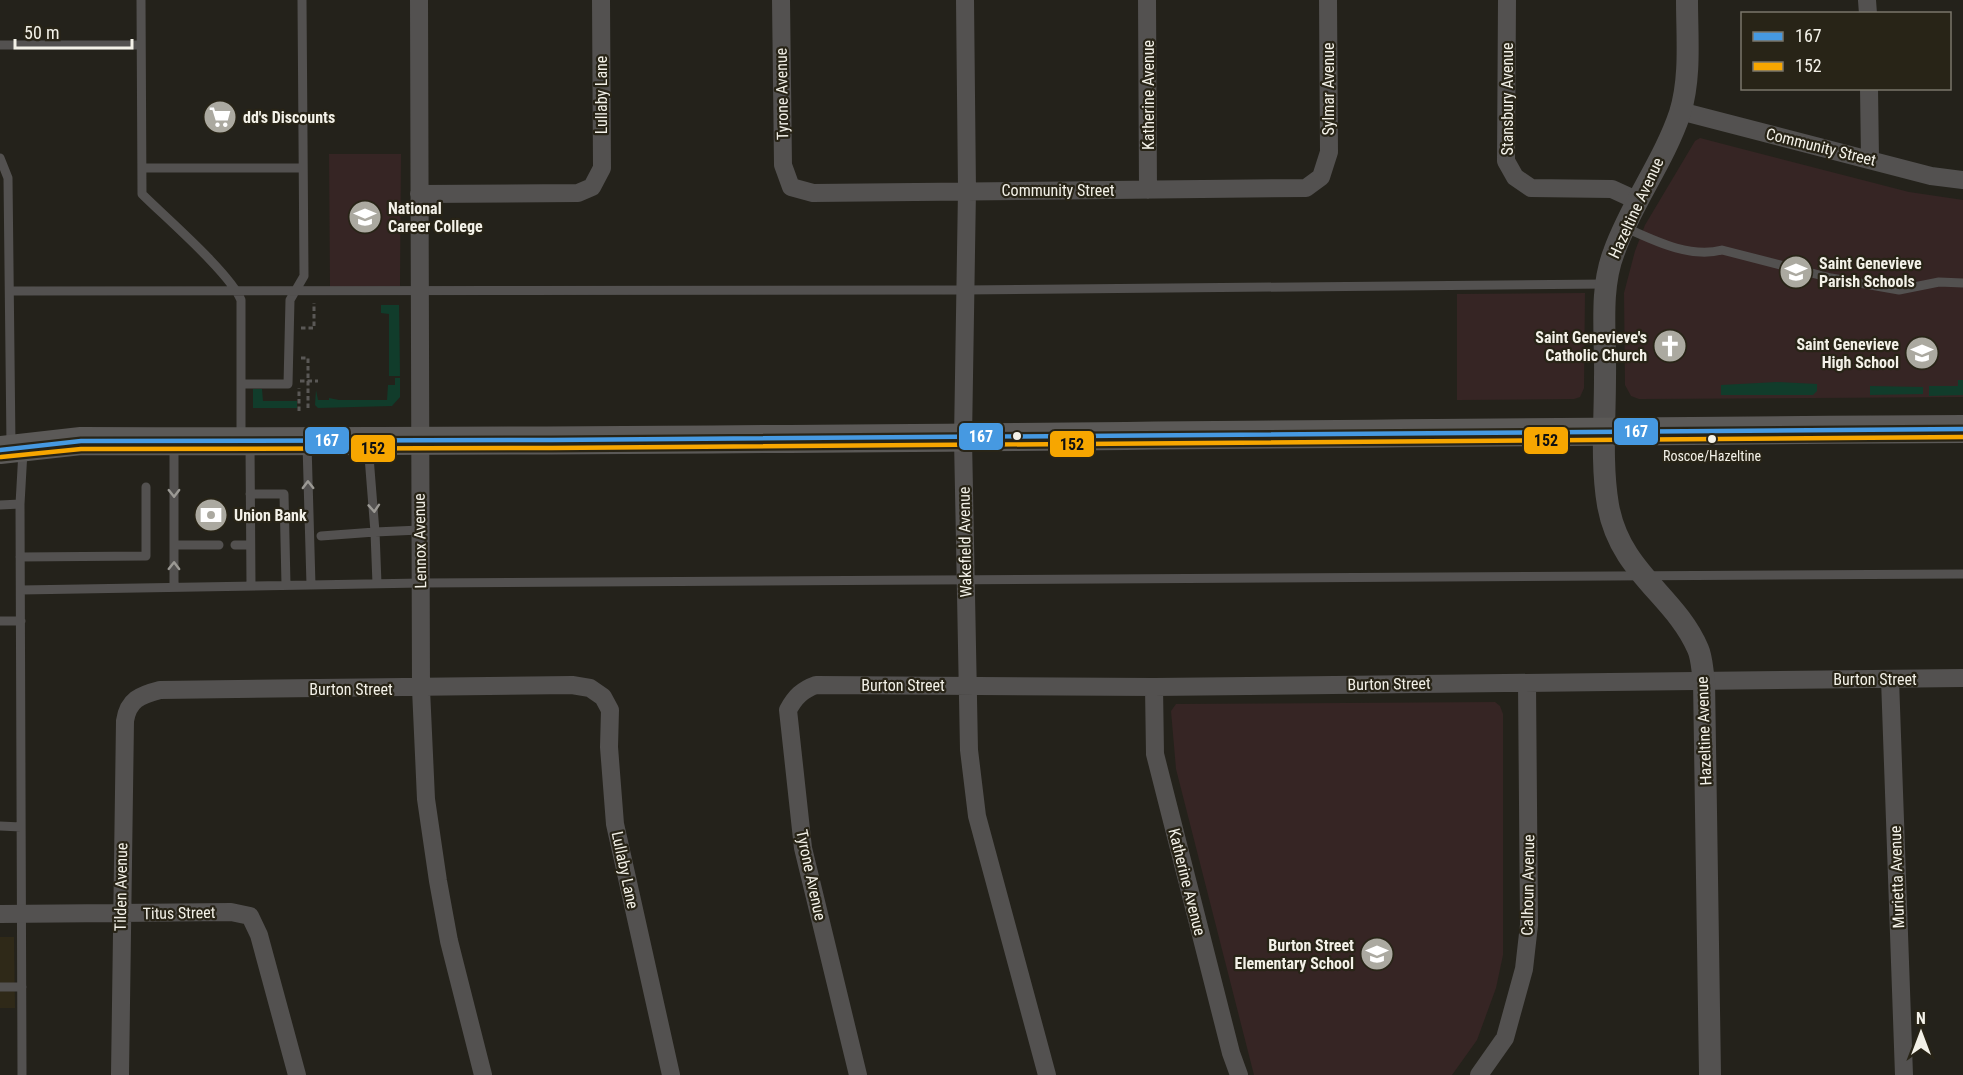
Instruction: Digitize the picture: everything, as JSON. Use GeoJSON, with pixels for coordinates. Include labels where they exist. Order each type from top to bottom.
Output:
{"type":"FeatureCollection","features":[{"type":"Feature","properties":{"kind":"main road"},"geometry":{"type":"LineString","coordinates":[[11,449],[81,441],[963,439],[1605,430],[1963,429]]}},
{"type":"Feature","properties":{"kind":"street","name":"Lennox Avenue"},"geometry":{"type":"LineString","coordinates":[[419,0],[421,689],[426,799],[449,942],[483,1075]]}},
{"type":"Feature","properties":{"kind":"street","name":"Lullaby Lane"},"geometry":{"type":"LineString","coordinates":[[419,194],[578,193],[592,187],[602,168],[601,0]]}},
{"type":"Feature","properties":{"kind":"street","name":"Tyrone Avenue"},"geometry":{"type":"LineString","coordinates":[[781,0],[783,165],[791,187]]}},
{"type":"Feature","properties":{"kind":"street","name":"Wakefield Avenue"},"geometry":{"type":"LineString","coordinates":[[965,0],[967,190],[963,439],[969,750],[977,816],[1047,1075]]}},
{"type":"Feature","properties":{"kind":"street","name":"Katherine Avenue"},"geometry":{"type":"LineString","coordinates":[[1147,0],[1148,190]]}},
{"type":"Feature","properties":{"kind":"street","name":"Sylmar Avenue"},"geometry":{"type":"LineString","coordinates":[[1321,177],[1329,152],[1328,0]]}},
{"type":"Feature","properties":{"kind":"street","name":"Stansbury Avenue"},"geometry":{"type":"LineString","coordinates":[[1507,0],[1506,161],[1515,177],[1531,188],[1612,189],[1636,200]]}},
{"type":"Feature","properties":{"kind":"street","name":"Hazeltine Avenue"},"geometry":{"type":"LineString","coordinates":[[1688,0],[1687,71],[1680,111],[1672,134],[1624,227],[1613,253],[1606,284],[1605,430],[1608,504],[1618,540],[1641,576],[1686,627],[1699,651],[1704,680],[1710,1075]]}},
{"type":"Feature","properties":{"kind":"street"},"geometry":{"type":"LineString","coordinates":[[1869,90],[1870,159]]}},
{"type":"Feature","properties":{"kind":"street","name":"Community Street"},"geometry":{"type":"LineString","coordinates":[[1680,111],[1931,176],[1963,180]]}},
{"type":"Feature","properties":{"kind":"street","name":"Community Street"},"geometry":{"type":"LineString","coordinates":[[791,187],[813,193],[967,190],[1295,190],[1314,185],[1321,177]]}},
{"type":"Feature","properties":{"kind":"street","name":"Burton Street"},"geometry":{"type":"LineString","coordinates":[[816,685],[1154,687],[1963,678]]}},
{"type":"Feature","properties":{"kind":"street","name":"Murietta Avenue"},"geometry":{"type":"LineString","coordinates":[[1890,679],[1904,1075]]}},
{"type":"Feature","properties":{"kind":"street","name":"Calhoun Avenue"},"geometry":{"type":"LineString","coordinates":[[1479,1075],[1505,1038],[1519,991],[1527,947],[1529,925],[1527,683]]}},
{"type":"Feature","properties":{"kind":"street","name":"Lullaby Lane"},"geometry":{"type":"LineString","coordinates":[[572,685],[590,688],[603,697],[610,710],[609,747],[615,824],[671,1075]]}},
{"type":"Feature","properties":{"kind":"street","name":"Burton Street"},"geometry":{"type":"LineString","coordinates":[[132,701],[143,694],[160,690],[421,689],[572,685]]}},
{"type":"Feature","properties":{"kind":"street","name":"Tyrone Avenue"},"geometry":{"type":"LineString","coordinates":[[816,685],[805,688],[794,699],[788,710],[788,723],[803,848],[858,1075]]}},
{"type":"Feature","properties":{"kind":"street","name":"Katherine Avenue"},"geometry":{"type":"LineString","coordinates":[[1154,687],[1155,754],[1231,1053],[1239,1075]]}},
{"type":"Feature","properties":{"kind":"street","name":"Tilden Avenue"},"geometry":{"type":"LineString","coordinates":[[120,1075],[120,914],[125,721],[132,701]]}},
{"type":"Feature","properties":{"kind":"street","name":"Titus Street"},"geometry":{"type":"LineString","coordinates":[[0,915],[231,912],[250,916],[259,935],[297,1075]]}},
{"type":"Feature","properties":{"kind":"lane"},"geometry":{"type":"LineString","coordinates":[[141,0],[142,194],[238,292],[241,300],[241,384],[250,494],[251,586]]}},
{"type":"Feature","properties":{"kind":"lane"},"geometry":{"type":"LineString","coordinates":[[241,384],[288,384],[290,300],[304,276],[302,0]]}},
{"type":"Feature","properties":{"kind":"lane"},"geometry":{"type":"LineString","coordinates":[[0,45],[141,45]]}},
{"type":"Feature","properties":{"kind":"lane"},"geometry":{"type":"LineString","coordinates":[[0,158],[8,178],[10,291],[5,315],[11,449],[20,504],[22,1075]]}},
{"type":"Feature","properties":{"kind":"lane"},"geometry":{"type":"LineString","coordinates":[[142,168],[303,168]]}},
{"type":"Feature","properties":{"kind":"lane"},"geometry":{"type":"LineString","coordinates":[[1624,227],[1680,249],[1709,254],[1722,250],[1831,278],[1899,290],[1939,282],[1963,283]]}},
{"type":"Feature","properties":{"kind":"lane"},"geometry":{"type":"LineString","coordinates":[[10,291],[964,290],[1606,284]]}},
{"type":"Feature","properties":{"kind":"lane"},"geometry":{"type":"LineString","coordinates":[[174,441],[174,587]]}},
{"type":"Feature","properties":{"kind":"lane"},"geometry":{"type":"LineString","coordinates":[[307,442],[310,585]]}},
{"type":"Feature","properties":{"kind":"lane"},"geometry":{"type":"LineString","coordinates":[[367,442],[377,584]]}},
{"type":"Feature","properties":{"kind":"lane"},"geometry":{"type":"LineString","coordinates":[[20,557],[147,556],[146,487]]}},
{"type":"Feature","properties":{"kind":"lane"},"geometry":{"type":"LineString","coordinates":[[250,494],[284,494],[286,585]]}},
{"type":"Feature","properties":{"kind":"lane"},"geometry":{"type":"LineString","coordinates":[[0,505],[20,504]]}},
{"type":"Feature","properties":{"kind":"lane"},"geometry":{"type":"LineString","coordinates":[[321,536],[420,530]]}},
{"type":"Feature","properties":{"kind":"lane"},"geometry":{"type":"LineString","coordinates":[[175,545],[219,545]]}},
{"type":"Feature","properties":{"kind":"lane"},"geometry":{"type":"LineString","coordinates":[[235,545],[250,545]]}},
{"type":"Feature","properties":{"kind":"lane"},"geometry":{"type":"LineString","coordinates":[[21,590],[421,583],[1963,574]]}},
{"type":"Feature","properties":{"kind":"lane"},"geometry":{"type":"LineString","coordinates":[[0,621],[21,621]]}},
{"type":"Feature","properties":{"kind":"lane"},"geometry":{"type":"LineString","coordinates":[[0,826],[21,827]]}},
{"type":"Feature","properties":{"kind":"lane"},"geometry":{"type":"LineString","coordinates":[[0,987],[21,987]]}},
{"type":"Feature","properties":{"kind":"path"},"geometry":{"type":"LineString","coordinates":[[301,338],[301,328],[314,328],[314,303],[324,303]]}},
{"type":"Feature","properties":{"kind":"path"},"geometry":{"type":"LineString","coordinates":[[301,348],[301,366]]}},
{"type":"Feature","properties":{"kind":"path"},"geometry":{"type":"LineString","coordinates":[[301,358],[308,358],[306,381],[308,411]]}},
{"type":"Feature","properties":{"kind":"path"},"geometry":{"type":"LineString","coordinates":[[299,411],[301,374]]}},
{"type":"Feature","properties":{"kind":"path"},"geometry":{"type":"LineString","coordinates":[[306,381],[318,381]]}},
{"type":"Feature","properties":{"kind":"shaded area","name":"Saint Genevieve Parish Schools"},"geometry":{"type":"Polygon","coordinates":[[[1700,138],[1909,192],[1963,200],[1963,397],[1639,399],[1631,396],[1625,385],[1624,293],[1635,251],[1645,225],[1695,141],[1700,138]]]}},
{"type":"Feature","properties":{"kind":"shaded area","name":"National Career College"},"geometry":{"type":"Polygon","coordinates":[[[329,154],[401,154],[400,286],[330,287],[329,154]]]}},
{"type":"Feature","properties":{"kind":"shaded area"},"geometry":{"type":"Polygon","coordinates":[[[1585,293],[1584,388],[1580,397],[1574,399],[1457,400],[1457,294],[1585,293]]]}},
{"type":"Feature","properties":{"kind":"shaded area"},"geometry":{"type":"Polygon","coordinates":[[[1495,702],[1500,706],[1503,714],[1503,955],[1496,988],[1477,1040],[1452,1075],[1254,1075],[1176,769],[1171,711],[1176,704],[1495,702]]]}},
{"type":"Feature","properties":{"kind":"shaded area"},"geometry":{"type":"Polygon","coordinates":[[[0,937],[14,937],[15,1008],[0,1008],[0,937]]]}},
{"type":"Feature","properties":{"kind":"green space"},"geometry":{"type":"Polygon","coordinates":[[[381,305],[399,305],[400,376],[389,376],[389,314],[381,313],[381,305]]]}},
{"type":"Feature","properties":{"kind":"green space"},"geometry":{"type":"Polygon","coordinates":[[[395,378],[400,378],[400,397],[392,406],[318,408],[315,405],[316,390],[318,400],[329,400],[329,398],[387,400],[388,385],[395,385],[395,378]]]}},
{"type":"Feature","properties":{"kind":"green space"},"geometry":{"type":"Polygon","coordinates":[[[1958,380],[1963,380],[1963,395],[1929,396],[1929,386],[1958,386],[1958,380]]]}},
{"type":"Feature","properties":{"kind":"green space"},"geometry":{"type":"Polygon","coordinates":[[[1777,382],[1817,384],[1817,391],[1813,395],[1721,395],[1721,385],[1777,382]]]}},
{"type":"Feature","properties":{"kind":"green space"},"geometry":{"type":"Polygon","coordinates":[[[1870,386],[1923,387],[1923,394],[1870,395],[1870,386]]]}},
{"type":"Feature","properties":{"kind":"green space"},"geometry":{"type":"Polygon","coordinates":[[[253,389],[262,389],[263,401],[297,401],[297,408],[253,408],[253,389]]]}},
{"type":"Feature","properties":{"kind":"transit line","name":"167"},"geometry":{"type":"LineString","coordinates":[[0,450],[81,441],[552,440],[1963,429]]}},
{"type":"Feature","properties":{"kind":"transit line","name":"152"},"geometry":{"type":"LineString","coordinates":[[1,457],[81,449],[552,448],[1963,437]]}},
{"type":"Feature","properties":{"kind":"place","name":"dd's Discounts"},"geometry":{"type":"Point","coordinates":[220,117]}},
{"type":"Feature","properties":{"kind":"place","name":"National Career College"},"geometry":{"type":"Point","coordinates":[365,217]}},
{"type":"Feature","properties":{"kind":"place","name":"Saint Genevieve Parish Schools"},"geometry":{"type":"Point","coordinates":[1796,272]}},
{"type":"Feature","properties":{"kind":"place","name":"Saint Genevieve's Catholic Church"},"geometry":{"type":"Point","coordinates":[1670,346]}},
{"type":"Feature","properties":{"kind":"place","name":"Saint Genevieve High School"},"geometry":{"type":"Point","coordinates":[1922,353]}},
{"type":"Feature","properties":{"kind":"place","name":"Roscoe/Hazeltine"},"geometry":{"type":"Point","coordinates":[1712,439]}},
{"type":"Feature","properties":{"kind":"place","name":"Union Bank"},"geometry":{"type":"Point","coordinates":[211,515]}},
{"type":"Feature","properties":{"kind":"place","name":"Burton Street Elementary School"},"geometry":{"type":"Point","coordinates":[1377,954]}}]}
